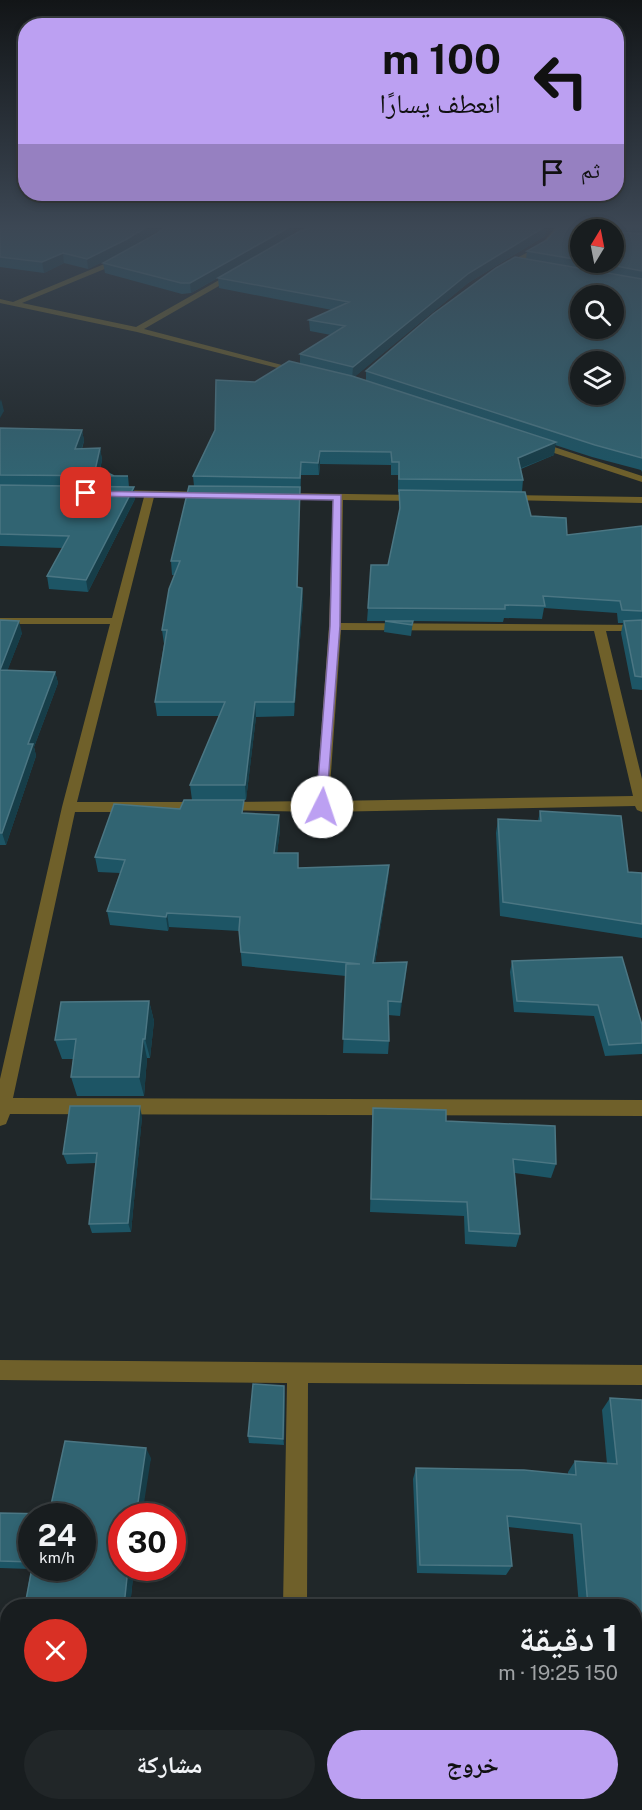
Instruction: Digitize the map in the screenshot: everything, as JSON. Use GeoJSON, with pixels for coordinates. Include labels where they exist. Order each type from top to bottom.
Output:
{"type":"FeatureCollection","features":[{"type":"Feature","properties":{"kind":"street"},"geometry":{"type":"LineString","coordinates":[[54,312],[137,330],[309,373]]}},
{"type":"Feature","properties":{"kind":"street"},"geometry":{"type":"LineString","coordinates":[[137,330],[167,312]]}},
{"type":"Feature","properties":{"kind":"street"},"geometry":{"type":"LineString","coordinates":[[521,440],[637,478],[642,466]]}},
{"type":"Feature","properties":{"kind":"street"},"geometry":{"type":"LineString","coordinates":[[104,493],[220,495]]}},
{"type":"Feature","properties":{"kind":"street"},"geometry":{"type":"LineString","coordinates":[[150,494],[115,621],[69,807],[1,1110],[642,1108]]}},
{"type":"Feature","properties":{"kind":"street"},"geometry":{"type":"LineString","coordinates":[[267,496],[433,498]]}},
{"type":"Feature","properties":{"kind":"street"},"geometry":{"type":"LineString","coordinates":[[322,807],[335,626],[338,497]]}},
{"type":"Feature","properties":{"kind":"street"},"geometry":{"type":"LineString","coordinates":[[493,498],[642,500]]}},
{"type":"Feature","properties":{"kind":"street"},"geometry":{"type":"LineString","coordinates":[[0,621],[115,621]]}},
{"type":"Feature","properties":{"kind":"street"},"geometry":{"type":"LineString","coordinates":[[335,626],[642,628]]}},
{"type":"Feature","properties":{"kind":"street"},"geometry":{"type":"LineString","coordinates":[[69,807],[641,804],[599,628]]}},
{"type":"Feature","properties":{"kind":"street"},"geometry":{"type":"LineString","coordinates":[[0,1370],[642,1375]]}},
{"type":"Feature","properties":{"kind":"street"},"geometry":{"type":"LineString","coordinates":[[295,1599],[298,1371]]}},
{"type":"Feature","properties":{"kind":"building"},"geometry":{"type":"Polygon","coordinates":[[[326,312],[420,312],[353,367],[300,354],[345,326],[309,320],[326,312]]]}},
{"type":"Feature","properties":{"kind":"building"},"geometry":{"type":"Polygon","coordinates":[[[435,312],[570,312],[570,339],[624,339],[624,312],[642,312],[642,458],[595,445],[366,371],[435,312]]]}},
{"type":"Feature","properties":{"kind":"building"},"geometry":{"type":"Polygon","coordinates":[[[289,361],[352,376],[556,442],[518,458],[523,480],[399,479],[399,462],[392,462],[391,452],[320,451],[318,463],[301,462],[300,478],[193,476],[215,430],[216,380],[255,382],[289,361]]]}},
{"type":"Feature","properties":{"kind":"building"},"geometry":{"type":"Polygon","coordinates":[[[0,428],[82,430],[75,449],[100,448],[94,475],[104,475],[106,472],[114,476],[0,475],[0,428]]]}},
{"type":"Feature","properties":{"kind":"building"},"geometry":{"type":"Polygon","coordinates":[[[0,485],[134,487],[86,580],[47,576],[69,536],[0,534],[0,485]]]}},
{"type":"Feature","properties":{"kind":"building"},"geometry":{"type":"Polygon","coordinates":[[[189,486],[300,487],[297,587],[302,588],[294,702],[255,702],[245,785],[190,785],[225,702],[155,702],[167,630],[162,630],[169,589],[180,561],[171,561],[189,486]]]}},
{"type":"Feature","properties":{"kind":"building"},"geometry":{"type":"Polygon","coordinates":[[[399,490],[525,492],[531,516],[566,518],[567,535],[642,526],[642,611],[622,610],[620,601],[543,596],[545,606],[505,605],[505,609],[368,608],[371,565],[388,565],[400,508],[399,490]]]}},
{"type":"Feature","properties":{"kind":"building"},"geometry":{"type":"Polygon","coordinates":[[[0,620],[19,621],[0,670],[0,620]]]}},
{"type":"Feature","properties":{"kind":"building"},"geometry":{"type":"Polygon","coordinates":[[[642,620],[642,677],[635,676],[624,621],[642,620]]]}},
{"type":"Feature","properties":{"kind":"building"},"geometry":{"type":"Polygon","coordinates":[[[385,621],[413,621],[412,625],[385,621]]]}},
{"type":"Feature","properties":{"kind":"building"},"geometry":{"type":"Polygon","coordinates":[[[0,670],[55,672],[28,744],[33,744],[2,833],[0,833],[0,670]]]}},
{"type":"Feature","properties":{"kind":"building"},"geometry":{"type":"Polygon","coordinates":[[[184,800],[244,800],[242,813],[279,815],[274,853],[298,853],[298,868],[389,865],[373,963],[407,962],[401,1002],[388,1001],[389,1041],[343,1039],[346,964],[360,964],[241,952],[240,917],[167,913],[166,917],[107,911],[125,860],[95,857],[114,804],[180,809],[184,800]]]}},
{"type":"Feature","properties":{"kind":"building"},"geometry":{"type":"Polygon","coordinates":[[[540,811],[621,816],[628,872],[642,873],[642,924],[503,902],[498,819],[541,821],[540,811]]]}},
{"type":"Feature","properties":{"kind":"building"},"geometry":{"type":"Polygon","coordinates":[[[622,957],[642,1025],[642,1043],[609,1045],[598,1005],[517,1001],[512,961],[622,957]]]}},
{"type":"Feature","properties":{"kind":"building"},"geometry":{"type":"Polygon","coordinates":[[[149,1001],[139,1077],[71,1077],[76,1039],[55,1040],[61,1002],[149,1001]]]}},
{"type":"Feature","properties":{"kind":"building"},"geometry":{"type":"Polygon","coordinates":[[[70,1106],[140,1106],[128,1223],[89,1224],[97,1153],[63,1154],[70,1106]]]}},
{"type":"Feature","properties":{"kind":"building"},"geometry":{"type":"Polygon","coordinates":[[[373,1108],[446,1110],[446,1121],[555,1126],[556,1164],[513,1159],[520,1234],[469,1231],[467,1202],[371,1199],[373,1108]]]}},
{"type":"Feature","properties":{"kind":"building"},"geometry":{"type":"Polygon","coordinates":[[[253,1384],[284,1386],[283,1439],[248,1436],[253,1384]]]}},
{"type":"Feature","properties":{"kind":"building"},"geometry":{"type":"Polygon","coordinates":[[[610,1398],[642,1400],[642,1599],[587,1599],[581,1524],[507,1516],[512,1566],[420,1565],[416,1468],[524,1470],[576,1475],[575,1461],[617,1464],[610,1398]]]}},
{"type":"Feature","properties":{"kind":"building"},"geometry":{"type":"Polygon","coordinates":[[[65,1441],[146,1448],[138,1503],[108,1503],[108,1581],[127,1581],[125,1599],[26,1599],[30,1581],[96,1581],[96,1503],[51,1503],[65,1441]]]}},
{"type":"Feature","properties":{"kind":"building"},"geometry":{"type":"Polygon","coordinates":[[[0,1513],[18,1513],[18,1562],[0,1561],[0,1513]]]}},
{"type":"Feature","properties":{"kind":"route"},"geometry":{"type":"LineString","coordinates":[[86,493],[338,497],[335,626],[322,807]]}}]}
